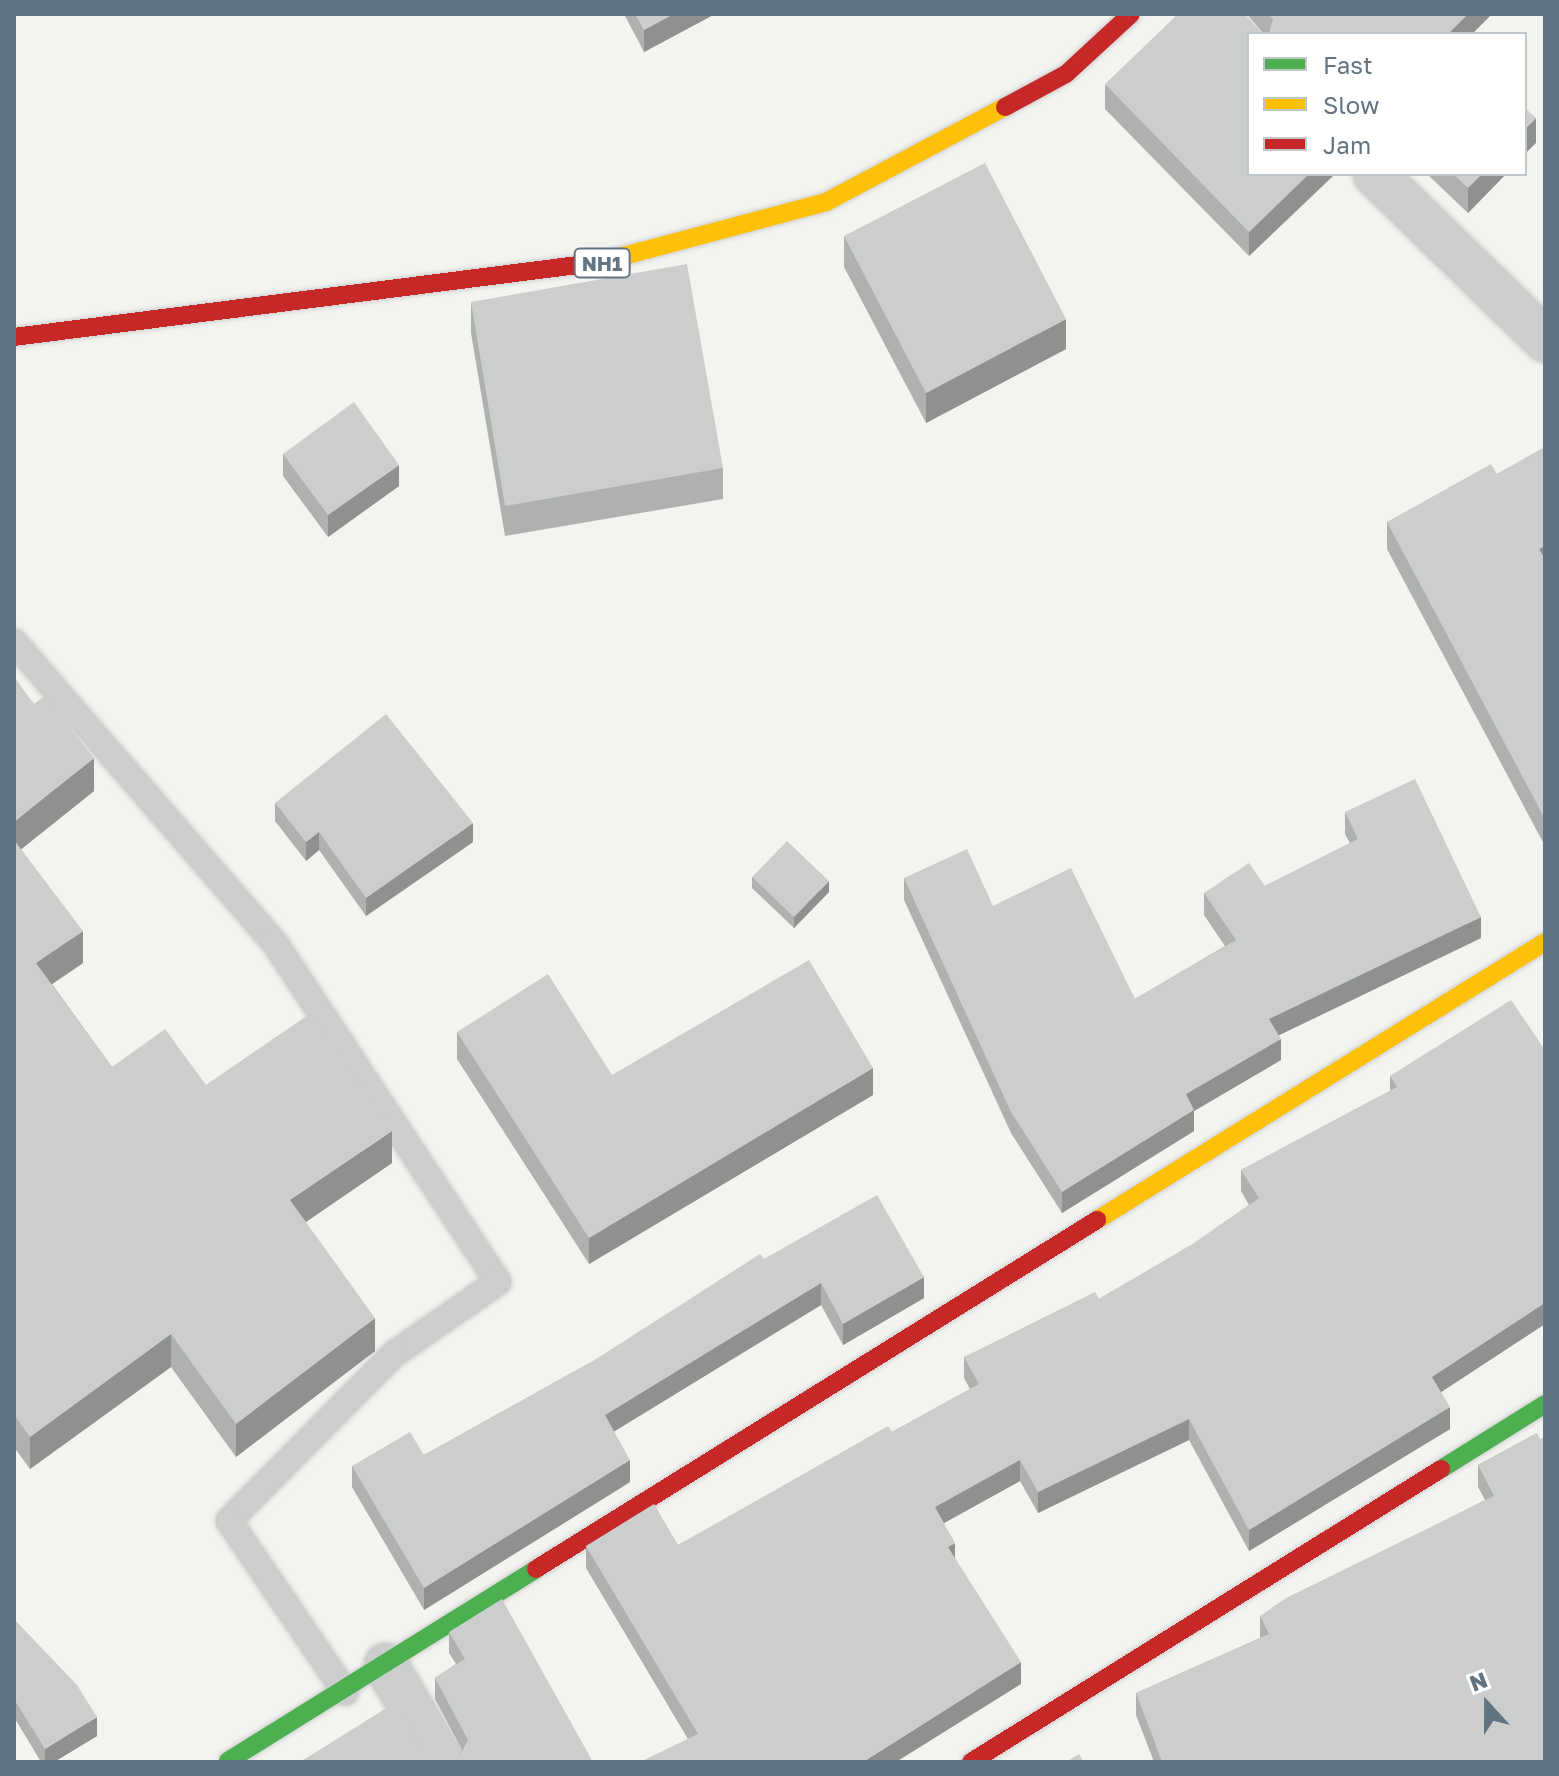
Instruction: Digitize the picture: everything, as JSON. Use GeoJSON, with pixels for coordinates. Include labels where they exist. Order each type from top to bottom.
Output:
{"type":"FeatureCollection","features":[{"type":"Feature","properties":{"kind":"main road","name":"NH1"},"geometry":{"type":"LineString","coordinates":[[14,337],[642,257],[826,202],[1066,74],[1131,14]]}},
{"type":"Feature","properties":{"kind":"main road"},"geometry":{"type":"LineString","coordinates":[[228,1761],[345,1692],[1545,942]]}},
{"type":"Feature","properties":{"kind":"main road"},"geometry":{"type":"LineString","coordinates":[[971,1762],[1545,1404]]}},
{"type":"Feature","properties":{"kind":"street"},"geometry":{"type":"LineString","coordinates":[[1212,14],[1247,49]]}},
{"type":"Feature","properties":{"kind":"street"},"geometry":{"type":"LineString","coordinates":[[1377,176],[1545,340]]}},
{"type":"Feature","properties":{"kind":"street"},"geometry":{"type":"LineString","coordinates":[[386,1665],[443,1762]]}},
{"type":"Feature","properties":{"kind":"lane"},"geometry":{"type":"LineString","coordinates":[[14,642],[274,942],[498,1282],[394,1354],[229,1521],[345,1692]]}},
{"type":"Feature","properties":{"kind":"building"},"geometry":{"type":"Polygon","coordinates":[[[635,14],[674,14],[644,30],[635,14]]]}},
{"type":"Feature","properties":{"kind":"building"},"geometry":{"type":"Polygon","coordinates":[[[1178,14],[1204,14],[1242,50],[1247,49],[1247,176],[1307,176],[1249,232],[1105,84],[1178,14]]]}},
{"type":"Feature","properties":{"kind":"building"},"geometry":{"type":"Polygon","coordinates":[[[1268,14],[1468,14],[1450,32],[1270,32],[1273,19],[1268,14]]]}},
{"type":"Feature","properties":{"kind":"building"},"geometry":{"type":"Polygon","coordinates":[[[1527,110],[1536,118],[1527,127],[1527,110]]]}},
{"type":"Feature","properties":{"kind":"building"},"geometry":{"type":"Polygon","coordinates":[[[985,163],[1066,319],[926,393],[844,236],[985,163]]]}},
{"type":"Feature","properties":{"kind":"building"},"geometry":{"type":"Polygon","coordinates":[[[1455,176],[1480,176],[1468,188],[1455,176]]]}},
{"type":"Feature","properties":{"kind":"building"},"geometry":{"type":"Polygon","coordinates":[[[687,264],[723,468],[505,506],[471,302],[687,264]]]}},
{"type":"Feature","properties":{"kind":"building"},"geometry":{"type":"Polygon","coordinates":[[[354,402],[399,465],[328,515],[283,454],[354,402]]]}},
{"type":"Feature","properties":{"kind":"building"},"geometry":{"type":"Polygon","coordinates":[[[1545,447],[1545,546],[1539,549],[1545,559],[1545,819],[1387,522],[1491,464],[1497,474],[1545,447]]]}},
{"type":"Feature","properties":{"kind":"building"},"geometry":{"type":"Polygon","coordinates":[[[14,677],[34,704],[45,696],[94,758],[14,822],[14,677]]]}},
{"type":"Feature","properties":{"kind":"building"},"geometry":{"type":"Polygon","coordinates":[[[386,714],[473,823],[366,898],[319,832],[306,842],[275,803],[386,714]]]}},
{"type":"Feature","properties":{"kind":"building"},"geometry":{"type":"Polygon","coordinates":[[[1415,779],[1481,917],[1269,1019],[1281,1039],[1186,1094],[1194,1110],[1062,1192],[1011,1112],[904,878],[967,849],[993,906],[1071,868],[1135,999],[1236,940],[1204,893],[1249,863],[1265,886],[1358,839],[1345,812],[1415,779]]]}},
{"type":"Feature","properties":{"kind":"building"},"geometry":{"type":"Polygon","coordinates":[[[14,840],[83,931],[36,963],[112,1067],[165,1029],[206,1085],[311,1013],[392,1131],[290,1200],[375,1318],[236,1424],[171,1334],[30,1437],[14,1415],[14,840]]]}},
{"type":"Feature","properties":{"kind":"building"},"geometry":{"type":"Polygon","coordinates":[[[787,841],[829,881],[794,917],[752,877],[787,841]]]}},
{"type":"Feature","properties":{"kind":"building"},"geometry":{"type":"Polygon","coordinates":[[[809,960],[873,1068],[589,1238],[457,1032],[548,974],[612,1075],[809,960]]]}},
{"type":"Feature","properties":{"kind":"building"},"geometry":{"type":"Polygon","coordinates":[[[1511,1000],[1545,1050],[1545,1303],[1432,1377],[1450,1407],[1249,1530],[1189,1419],[1038,1492],[1020,1460],[935,1507],[955,1543],[948,1547],[1021,1662],[863,1762],[640,1762],[698,1734],[586,1546],[654,1504],[678,1545],[888,1426],[892,1432],[979,1384],[964,1357],[1095,1292],[1099,1299],[1193,1244],[1259,1198],[1241,1170],[1397,1087],[1390,1076],[1511,1000]]]}},
{"type":"Feature","properties":{"kind":"building"},"geometry":{"type":"Polygon","coordinates":[[[877,1195],[924,1277],[843,1324],[821,1283],[605,1415],[630,1460],[424,1588],[352,1466],[410,1432],[424,1455],[593,1361],[760,1254],[764,1259],[877,1195]]]}},
{"type":"Feature","properties":{"kind":"building"},"geometry":{"type":"Polygon","coordinates":[[[1537,1433],[1540,1439],[1545,1437],[1545,1762],[1162,1762],[1136,1693],[1269,1634],[1260,1616],[1286,1598],[1494,1496],[1478,1465],[1537,1433]]]}},
{"type":"Feature","properties":{"kind":"building"},"geometry":{"type":"Polygon","coordinates":[[[502,1599],[593,1762],[456,1762],[468,1740],[435,1678],[465,1659],[449,1632],[502,1599]]]}},
{"type":"Feature","properties":{"kind":"building"},"geometry":{"type":"Polygon","coordinates":[[[14,1619],[77,1685],[97,1717],[45,1749],[14,1699],[14,1619]]]}},
{"type":"Feature","properties":{"kind":"building"},"geometry":{"type":"Polygon","coordinates":[[[393,1704],[430,1762],[300,1762],[393,1704]]]}},
{"type":"Feature","properties":{"kind":"building"},"geometry":{"type":"Polygon","coordinates":[[[1079,1754],[1084,1762],[1066,1762],[1079,1754]]]}},
{"type":"Feature","properties":{"kind":"traffic: fast"},"geometry":{"type":"LineString","coordinates":[[1441,1469],[1545,1404]]}},
{"type":"Feature","properties":{"kind":"traffic: fast"},"geometry":{"type":"LineString","coordinates":[[228,1761],[536,1569]]}},
{"type":"Feature","properties":{"kind":"traffic: slow"},"geometry":{"type":"LineString","coordinates":[[601,262],[826,202],[1005,107]]}},
{"type":"Feature","properties":{"kind":"traffic: slow"},"geometry":{"type":"LineString","coordinates":[[1097,1220],[1545,942]]}},
{"type":"Feature","properties":{"kind":"traffic: jam"},"geometry":{"type":"LineString","coordinates":[[1005,107],[1066,74],[1131,14]]}},
{"type":"Feature","properties":{"kind":"traffic: jam"},"geometry":{"type":"LineString","coordinates":[[14,337],[601,262]]}},
{"type":"Feature","properties":{"kind":"traffic: jam"},"geometry":{"type":"LineString","coordinates":[[536,1569],[1097,1220]]}},
{"type":"Feature","properties":{"kind":"traffic: jam"},"geometry":{"type":"LineString","coordinates":[[971,1762],[1441,1469]]}}]}
